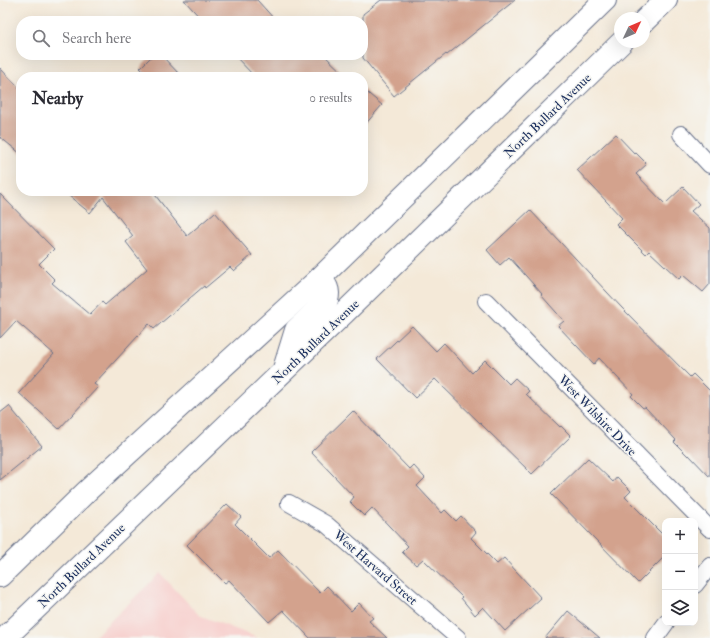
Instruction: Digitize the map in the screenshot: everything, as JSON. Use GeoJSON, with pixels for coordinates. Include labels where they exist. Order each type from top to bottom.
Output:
{"type":"FeatureCollection","features":[{"type":"Feature","properties":{"kind":"main road"},"geometry":{"type":"LineString","coordinates":[[0,576],[87,492],[320,278],[605,0]]}},
{"type":"Feature","properties":{"kind":"main road"},"geometry":{"type":"LineString","coordinates":[[650,15],[666,0]]}},
{"type":"Feature","properties":{"kind":"main road","name":"North Bullard Avenue"},"geometry":{"type":"LineString","coordinates":[[5,638],[616,48]]}},
{"type":"Feature","properties":{"kind":"main road"},"geometry":{"type":"LineString","coordinates":[[283,371],[296,330],[327,300],[329,294],[327,287],[320,278]]}},
{"type":"Feature","properties":{"kind":"street"},"geometry":{"type":"LineString","coordinates":[[681,134],[710,164]]}},
{"type":"Feature","properties":{"kind":"street","name":"West Wilshire Drive"},"geometry":{"type":"LineString","coordinates":[[486,301],[710,529]]}},
{"type":"Feature","properties":{"kind":"street","name":"West Harvard Street"},"geometry":{"type":"LineString","coordinates":[[289,503],[326,524],[458,638]]}},
{"type":"Feature","properties":{"kind":"street"},"geometry":{"type":"LineString","coordinates":[[698,581],[710,566]]}},
{"type":"Feature","properties":{"kind":"street"},"geometry":{"type":"LineString","coordinates":[[655,638],[664,626]]}},
{"type":"Feature","properties":{"kind":"shaded area"},"geometry":{"type":"Polygon","coordinates":[[[160,573],[199,615],[258,638],[93,638],[160,573]]]}},
{"type":"Feature","properties":{"kind":"building"},"geometry":{"type":"Polygon","coordinates":[[[184,0],[257,0],[271,16],[198,16],[184,0]]]}},
{"type":"Feature","properties":{"kind":"building"},"geometry":{"type":"Polygon","coordinates":[[[381,0],[515,0],[394,96],[365,60],[368,60],[368,16],[363,16],[363,14],[381,0]]]}},
{"type":"Feature","properties":{"kind":"building"},"geometry":{"type":"Polygon","coordinates":[[[148,60],[166,60],[177,72],[144,72],[140,68],[148,60]]]}},
{"type":"Feature","properties":{"kind":"building"},"geometry":{"type":"Polygon","coordinates":[[[239,60],[329,60],[342,72],[250,72],[239,60]]]}},
{"type":"Feature","properties":{"kind":"building"},"geometry":{"type":"Polygon","coordinates":[[[0,68],[16,85],[16,150],[0,137],[0,68]]]}},
{"type":"Feature","properties":{"kind":"building"},"geometry":{"type":"Polygon","coordinates":[[[368,93],[382,105],[368,121],[368,93]]]}},
{"type":"Feature","properties":{"kind":"building"},"geometry":{"type":"Polygon","coordinates":[[[616,134],[647,164],[636,174],[665,204],[683,187],[699,204],[691,211],[710,228],[710,284],[703,292],[683,275],[679,279],[649,251],[646,254],[616,224],[622,218],[577,170],[616,134]]]}},
{"type":"Feature","properties":{"kind":"building"},"geometry":{"type":"Polygon","coordinates":[[[0,194],[54,249],[39,264],[55,280],[52,283],[90,315],[102,302],[105,305],[147,269],[126,242],[133,236],[103,197],[90,213],[69,196],[156,196],[187,236],[215,212],[252,255],[234,271],[230,267],[205,288],[204,286],[154,329],[149,324],[94,384],[98,387],[59,429],[19,393],[54,354],[16,321],[0,338],[0,194]]]}},
{"type":"Feature","properties":{"kind":"building"},"geometry":{"type":"Polygon","coordinates":[[[530,210],[622,308],[690,377],[693,374],[710,391],[710,477],[674,442],[676,440],[645,407],[643,408],[631,396],[633,394],[599,358],[594,364],[558,326],[564,321],[509,257],[500,265],[487,250],[530,210]]]}},
{"type":"Feature","properties":{"kind":"building"},"geometry":{"type":"Polygon","coordinates":[[[412,326],[436,351],[444,343],[472,373],[485,360],[509,384],[515,378],[529,391],[526,394],[571,436],[532,474],[435,379],[415,398],[377,359],[412,326]]]}},
{"type":"Feature","properties":{"kind":"building"},"geometry":{"type":"Polygon","coordinates":[[[9,406],[42,446],[0,480],[0,413],[9,406]]]}},
{"type":"Feature","properties":{"kind":"building"},"geometry":{"type":"Polygon","coordinates":[[[353,411],[409,469],[413,465],[425,478],[417,486],[442,513],[445,510],[456,521],[461,516],[476,532],[471,538],[497,564],[504,558],[541,598],[505,631],[483,607],[475,615],[461,598],[462,597],[423,559],[416,565],[402,552],[408,546],[372,508],[364,516],[350,502],[354,497],[311,452],[353,411]]]}},
{"type":"Feature","properties":{"kind":"building"},"geometry":{"type":"Polygon","coordinates":[[[588,458],[613,482],[617,477],[631,491],[625,497],[662,534],[662,559],[638,583],[551,494],[588,458]]]}},
{"type":"Feature","properties":{"kind":"building"},"geometry":{"type":"Polygon","coordinates":[[[227,504],[241,517],[235,524],[269,558],[278,550],[320,593],[327,586],[351,611],[359,603],[373,618],[369,621],[387,638],[310,638],[283,610],[269,622],[229,580],[225,583],[187,545],[227,504]]]}},
{"type":"Feature","properties":{"kind":"building"},"geometry":{"type":"Polygon","coordinates":[[[568,611],[600,638],[545,638],[568,611]]]}}]}
